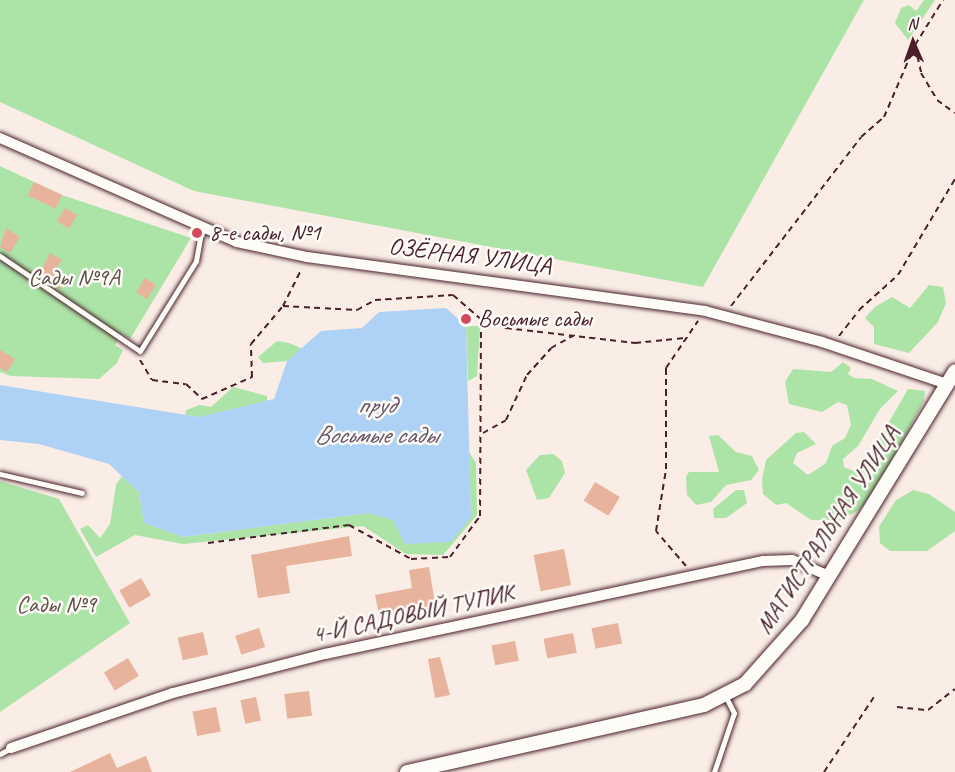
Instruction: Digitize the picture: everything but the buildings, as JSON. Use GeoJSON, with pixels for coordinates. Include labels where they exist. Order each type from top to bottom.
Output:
{"type":"FeatureCollection","features":[{"type":"Feature","properties":{"kind":"street","name":"ОЗЁРНАЯ УЛИЦА"},"geometry":{"type":"LineString","coordinates":[[0,138],[237,242],[307,257],[705,311],[822,342],[947,384]]}},
{"type":"Feature","properties":{"kind":"street","name":"МАГИСТРАЛЬНАЯ УЛИЦА"},"geometry":{"type":"LineString","coordinates":[[407,772],[662,715],[725,695],[771,659],[829,576],[955,371]]}},
{"type":"Feature","properties":{"kind":"street","name":"4-Й САДОВЫЙ ТУПИК"},"geometry":{"type":"LineString","coordinates":[[11,748],[172,693],[325,654],[763,561],[792,560],[829,576]]}},
{"type":"Feature","properties":{"kind":"lane"},"geometry":{"type":"LineString","coordinates":[[0,256],[140,351],[196,261],[202,227]]}},
{"type":"Feature","properties":{"kind":"lane"},"geometry":{"type":"LineString","coordinates":[[0,474],[82,493]]}},
{"type":"Feature","properties":{"kind":"lane"},"geometry":{"type":"LineString","coordinates":[[714,772],[734,713],[725,695]]}},
{"type":"Feature","properties":{"kind":"lane"},"geometry":{"type":"LineString","coordinates":[[0,754],[11,748]]}},
{"type":"Feature","properties":{"kind":"path"},"geometry":{"type":"LineString","coordinates":[[724,315],[861,137],[884,117],[915,45],[943,0]]}},
{"type":"Feature","properties":{"kind":"path"},"geometry":{"type":"LineString","coordinates":[[915,45],[921,73],[937,100],[955,113]]}},
{"type":"Feature","properties":{"kind":"path"},"geometry":{"type":"LineString","coordinates":[[822,342],[843,335],[859,310],[898,275],[955,179]]}},
{"type":"Feature","properties":{"kind":"path"},"geometry":{"type":"LineString","coordinates":[[140,351],[140,366],[152,380],[186,384],[202,399],[252,377],[251,344],[283,306],[307,257]]}},
{"type":"Feature","properties":{"kind":"path"},"geometry":{"type":"LineString","coordinates":[[283,306],[357,310],[375,300],[453,295],[481,319],[506,328],[635,343],[685,338]]}},
{"type":"Feature","properties":{"kind":"path"},"geometry":{"type":"LineString","coordinates":[[695,576],[656,531],[666,469],[666,368],[705,311]]}},
{"type":"Feature","properties":{"kind":"path"},"geometry":{"type":"LineString","coordinates":[[208,543],[349,525],[411,558],[450,557],[480,516],[483,434],[481,319]]}},
{"type":"Feature","properties":{"kind":"path"},"geometry":{"type":"LineString","coordinates":[[483,434],[506,420],[527,375],[551,348],[574,335]]}},
{"type":"Feature","properties":{"kind":"path"},"geometry":{"type":"LineString","coordinates":[[897,707],[928,710],[955,689]]}},
{"type":"Feature","properties":{"kind":"path"},"geometry":{"type":"LineString","coordinates":[[824,772],[876,694]]}},
{"type":"Feature","properties":{"kind":"green space"},"geometry":{"type":"Polygon","coordinates":[[[0,0],[864,0],[703,287],[194,191],[0,102],[0,0]]]}},
{"type":"Feature","properties":{"kind":"green space"},"geometry":{"type":"Polygon","coordinates":[[[924,0],[935,0],[908,40],[895,23],[901,8],[909,5],[916,11],[924,0]]]}},
{"type":"Feature","properties":{"kind":"green space","name":"Сады №9А"},"geometry":{"type":"Polygon","coordinates":[[[0,166],[62,195],[191,238],[130,339],[122,334],[115,345],[123,350],[117,363],[99,379],[11,376],[0,372],[0,166]]]}},
{"type":"Feature","properties":{"kind":"green space"},"geometry":{"type":"Polygon","coordinates":[[[929,285],[943,287],[946,303],[938,322],[909,353],[874,344],[874,327],[865,318],[875,307],[892,297],[910,308],[929,285]]]}},
{"type":"Feature","properties":{"kind":"green space"},"geometry":{"type":"Polygon","coordinates":[[[466,326],[480,326],[477,376],[468,381],[466,326]]]}},
{"type":"Feature","properties":{"kind":"green space"},"geometry":{"type":"Polygon","coordinates":[[[277,341],[303,349],[287,361],[263,363],[258,357],[277,341]]]}},
{"type":"Feature","properties":{"kind":"green space"},"geometry":{"type":"Polygon","coordinates":[[[843,362],[851,368],[848,374],[854,378],[872,379],[898,391],[880,409],[858,446],[843,459],[844,467],[853,471],[863,467],[908,389],[925,391],[924,401],[877,489],[860,509],[842,520],[811,520],[786,503],[776,505],[763,494],[762,480],[766,460],[796,433],[804,432],[816,444],[797,453],[793,463],[808,475],[826,463],[832,446],[845,438],[851,425],[847,405],[838,402],[822,412],[789,404],[785,382],[793,369],[831,372],[843,362]]]}},
{"type":"Feature","properties":{"kind":"green space"},"geometry":{"type":"Polygon","coordinates":[[[233,387],[267,396],[267,401],[199,417],[185,415],[186,410],[200,405],[211,407],[233,387]]]}},
{"type":"Feature","properties":{"kind":"green space"},"geometry":{"type":"Polygon","coordinates":[[[718,435],[736,452],[752,456],[759,470],[751,480],[726,485],[711,502],[696,505],[687,495],[686,477],[689,472],[719,472],[709,436],[718,435]]]}},
{"type":"Feature","properties":{"kind":"green space"},"geometry":{"type":"Polygon","coordinates":[[[469,452],[476,463],[477,515],[443,555],[406,554],[363,526],[183,544],[135,535],[96,557],[80,529],[88,525],[100,538],[110,524],[116,485],[122,476],[139,492],[144,523],[183,537],[368,513],[393,519],[471,517],[469,452]]]}},
{"type":"Feature","properties":{"kind":"green space"},"geometry":{"type":"Polygon","coordinates":[[[553,454],[562,461],[565,473],[549,498],[537,500],[526,470],[540,455],[553,454]]]}},
{"type":"Feature","properties":{"kind":"green space","name":"Сады №9"},"geometry":{"type":"Polygon","coordinates":[[[0,481],[59,499],[130,623],[0,712],[0,481]]]}},
{"type":"Feature","properties":{"kind":"green space"},"geometry":{"type":"Polygon","coordinates":[[[736,490],[744,490],[747,503],[726,518],[714,518],[713,509],[736,490]]]}},
{"type":"Feature","properties":{"kind":"green space"},"geometry":{"type":"Polygon","coordinates":[[[913,490],[929,494],[955,512],[955,531],[927,551],[890,551],[880,543],[879,527],[895,501],[913,490]]]}},
{"type":"Feature","properties":{"kind":"water","name":"пруд Восьмые сады"},"geometry":{"type":"Polygon","coordinates":[[[446,308],[466,326],[471,517],[451,542],[405,544],[393,520],[368,513],[183,537],[144,523],[139,492],[109,464],[39,444],[0,440],[0,385],[199,417],[274,399],[287,361],[321,331],[362,328],[379,312],[446,308]]]}},
{"type":"Feature","properties":{"kind":"place","name":"8-е сады, №1"},"geometry":{"type":"Point","coordinates":[197,233]}},
{"type":"Feature","properties":{"kind":"place","name":"Восьмые сады"},"geometry":{"type":"Point","coordinates":[466,319]}}]}
